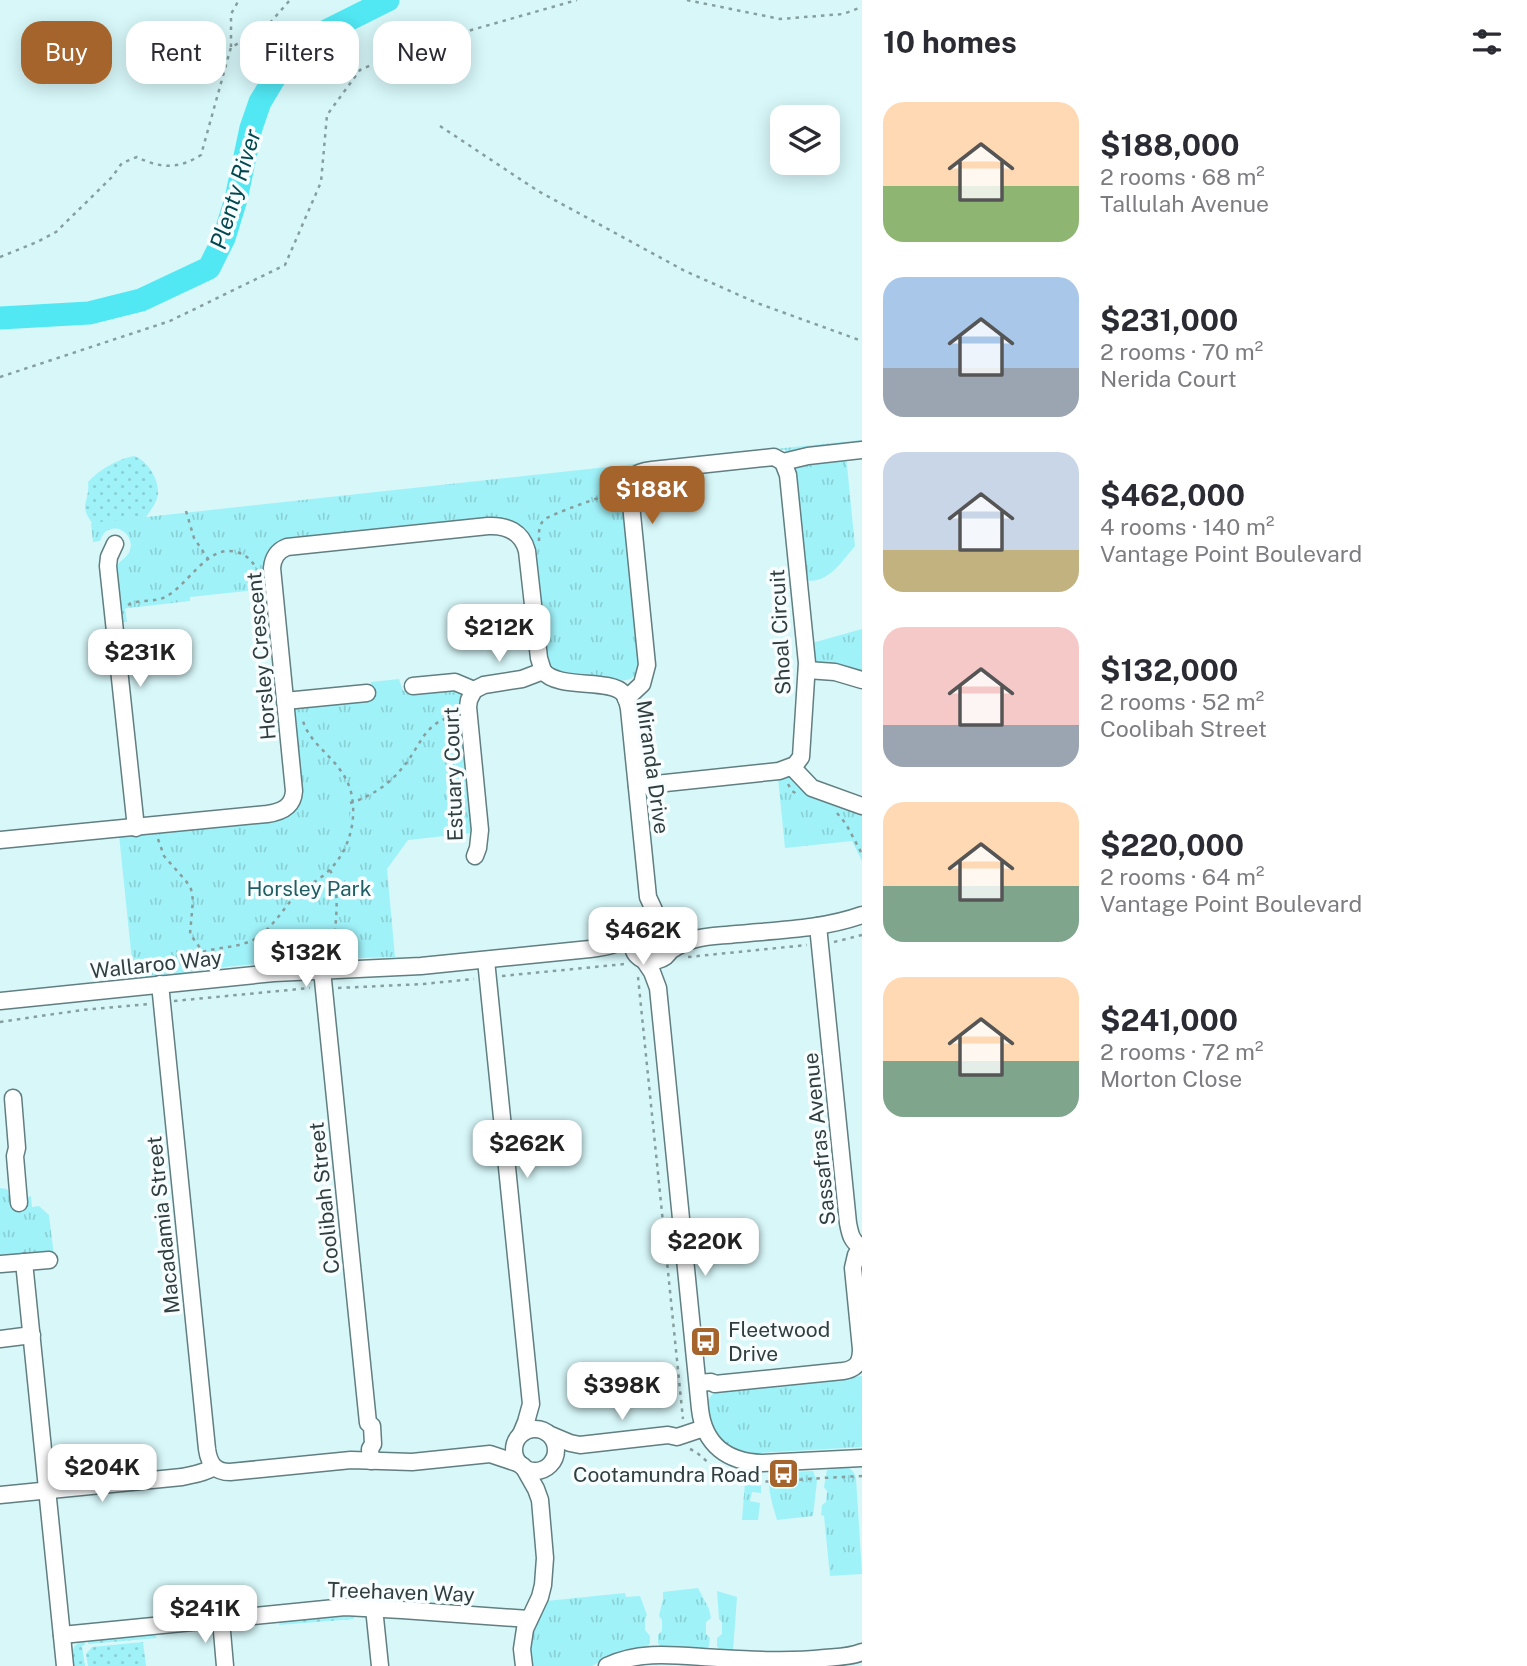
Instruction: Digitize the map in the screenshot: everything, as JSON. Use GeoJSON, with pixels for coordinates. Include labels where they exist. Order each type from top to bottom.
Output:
{"type":"FeatureCollection","features":[{"type":"Feature","properties":{"kind":"street"},"geometry":{"type":"LineString","coordinates":[[624,696],[642,684],[647,659],[630,491],[634,476],[646,470],[774,457],[783,462],[804,456],[862,450]]}},
{"type":"Feature","properties":{"kind":"street","name":"Shoal Circuit"},"geometry":{"type":"LineString","coordinates":[[783,462],[788,475],[807,670],[802,751],[792,767]]}},
{"type":"Feature","properties":{"kind":"street","name":"Horsley Crescent"},"geometry":{"type":"LineString","coordinates":[[0,841],[275,813],[288,808],[294,791],[293,700],[272,568],[275,557],[283,549],[299,545],[498,526],[510,528],[515,532],[523,540],[527,551]]}},
{"type":"Feature","properties":{"kind":"street"},"geometry":{"type":"LineString","coordinates":[[115,544],[108,566],[136,828]]}},
{"type":"Feature","properties":{"kind":"street"},"geometry":{"type":"LineString","coordinates":[[413,686],[455,682],[474,690],[484,685],[522,679],[542,671],[527,551]]}},
{"type":"Feature","properties":{"kind":"street"},"geometry":{"type":"LineString","coordinates":[[807,670],[835,672],[862,680]]}},
{"type":"Feature","properties":{"kind":"street","name":"Miranda Drive"},"geometry":{"type":"LineString","coordinates":[[542,671],[552,678],[610,688],[624,696],[637,786],[648,897],[663,927]]}},
{"type":"Feature","properties":{"kind":"street","name":"Estuary Court"},"geometry":{"type":"LineString","coordinates":[[474,690],[469,700],[468,715],[480,830],[475,856]]}},
{"type":"Feature","properties":{"kind":"street"},"geometry":{"type":"LineString","coordinates":[[293,700],[367,693]]}},
{"type":"Feature","properties":{"kind":"street"},"geometry":{"type":"LineString","coordinates":[[637,786],[772,772],[792,767],[811,788],[862,806]]}},
{"type":"Feature","properties":{"kind":"street","name":"Miranda Drive"},"geometry":{"type":"LineString","coordinates":[[636,932],[648,897]]}},
{"type":"Feature","properties":{"kind":"street"},"geometry":{"type":"LineString","coordinates":[[862,915],[818,926],[694,938],[649,923],[636,932],[633,945],[658,988],[703,1424],[711,1440],[723,1452],[746,1462],[862,1458]]}},
{"type":"Feature","properties":{"kind":"street","name":"Sassafras Avenue"},"geometry":{"type":"LineString","coordinates":[[698,1386],[712,1387],[715,1384],[849,1370],[857,1365],[861,1356],[853,1268],[861,1247],[851,1237],[848,1223],[818,926]]}},
{"type":"Feature","properties":{"kind":"street"},"geometry":{"type":"LineString","coordinates":[[658,988],[673,955],[671,940],[663,927]]}},
{"type":"Feature","properties":{"kind":"street","name":"Wallaroo Way"},"geometry":{"type":"LineString","coordinates":[[0,1001],[160,984],[486,960],[609,947],[636,932]]}},
{"type":"Feature","properties":{"kind":"street"},"geometry":{"type":"LineString","coordinates":[[640,958],[656,962],[673,955],[694,938]]}},
{"type":"Feature","properties":{"kind":"street","name":"Wallaroo Way"},"geometry":{"type":"LineString","coordinates":[[609,947],[628,951],[640,958]]}},
{"type":"Feature","properties":{"kind":"street"},"geometry":{"type":"LineString","coordinates":[[486,960],[531,1404],[515,1452],[540,1500],[545,1558],[540,1597],[529,1619],[523,1640],[524,1666]]}},
{"type":"Feature","properties":{"kind":"street","name":"Coolibah Street"},"geometry":{"type":"LineString","coordinates":[[322,970],[368,1423],[372,1426],[371,1455]]}},
{"type":"Feature","properties":{"kind":"street","name":"Macadamia Street"},"geometry":{"type":"LineString","coordinates":[[160,984],[207,1449],[212,1464]]}},
{"type":"Feature","properties":{"kind":"street"},"geometry":{"type":"LineString","coordinates":[[13,1098],[19,1203]]}},
{"type":"Feature","properties":{"kind":"street"},"geometry":{"type":"LineString","coordinates":[[0,1181],[17,1179]]}},
{"type":"Feature","properties":{"kind":"street"},"geometry":{"type":"LineString","coordinates":[[1,1264],[48,1260]]}},
{"type":"Feature","properties":{"kind":"street"},"geometry":{"type":"LineString","coordinates":[[24,1262],[65,1666]]}},
{"type":"Feature","properties":{"kind":"street"},"geometry":{"type":"LineString","coordinates":[[0,1339],[32,1335]]}},
{"type":"Feature","properties":{"kind":"street"},"geometry":{"type":"LineString","coordinates":[[531,1404],[556,1447],[540,1500]]}},
{"type":"Feature","properties":{"kind":"street"},"geometry":{"type":"LineString","coordinates":[[0,1496],[182,1477],[200,1474],[212,1464],[219,1471],[230,1472],[343,1461],[371,1455],[412,1462],[491,1454],[532,1429],[539,1429],[580,1445],[668,1435],[677,1437],[703,1424]]}},
{"type":"Feature","properties":{"kind":"street"},"geometry":{"type":"LineString","coordinates":[[491,1454],[537,1471],[580,1445]]}},
{"type":"Feature","properties":{"kind":"street","name":"Treehaven Way"},"geometry":{"type":"LineString","coordinates":[[62,1635],[345,1607],[529,1619]]}},
{"type":"Feature","properties":{"kind":"street"},"geometry":{"type":"LineString","coordinates":[[374,1608],[380,1666]]}},
{"type":"Feature","properties":{"kind":"street"},"geometry":{"type":"LineString","coordinates":[[221,1620],[225,1666]]}},
{"type":"Feature","properties":{"kind":"street"},"geometry":{"type":"LineString","coordinates":[[607,1666],[628,1658],[653,1655],[772,1663],[850,1656],[862,1652]]}},
{"type":"Feature","properties":{"kind":"path"},"geometry":{"type":"LineString","coordinates":[[0,257],[56,232],[112,177],[122,163],[138,157],[166,166],[181,165],[201,155],[231,47],[231,14],[239,0],[244,3]]}},
{"type":"Feature","properties":{"kind":"path"},"geometry":{"type":"LineString","coordinates":[[231,47],[262,32],[290,0]]}},
{"type":"Feature","properties":{"kind":"path"},"geometry":{"type":"LineString","coordinates":[[0,377],[170,321],[285,265],[321,182],[327,115],[360,70],[408,48],[577,0]]}},
{"type":"Feature","properties":{"kind":"path"},"geometry":{"type":"LineString","coordinates":[[687,0],[780,19],[843,14],[862,7]]}},
{"type":"Feature","properties":{"kind":"path"},"geometry":{"type":"LineString","coordinates":[[440,126],[538,191],[685,271],[757,303],[862,341]]}},
{"type":"Feature","properties":{"kind":"path"},"geometry":{"type":"LineString","coordinates":[[527,551],[539,547],[540,526],[548,516],[607,494],[630,491]]}},
{"type":"Feature","properties":{"kind":"path"},"geometry":{"type":"LineString","coordinates":[[186,511],[194,538],[208,559]]}},
{"type":"Feature","properties":{"kind":"path"},"geometry":{"type":"LineString","coordinates":[[127,608],[130,603],[155,600],[170,594],[208,559],[224,551],[240,553],[251,561],[258,574]]}},
{"type":"Feature","properties":{"kind":"path"},"geometry":{"type":"LineString","coordinates":[[172,966],[203,952],[248,942],[258,937],[297,894],[330,870],[350,837],[354,816],[349,784],[340,768],[307,732],[293,700]]}},
{"type":"Feature","properties":{"kind":"path"},"geometry":{"type":"LineString","coordinates":[[351,802],[371,794],[395,776],[419,741],[436,723],[447,718],[468,715]]}},
{"type":"Feature","properties":{"kind":"path"},"geometry":{"type":"LineString","coordinates":[[789,784],[794,793],[806,797]]}},
{"type":"Feature","properties":{"kind":"path"},"geometry":{"type":"LineString","coordinates":[[835,811],[846,824],[862,854]]}},
{"type":"Feature","properties":{"kind":"path"},"geometry":{"type":"LineString","coordinates":[[156,826],[159,846],[164,856],[191,889],[193,900],[190,934],[203,952]]}},
{"type":"Feature","properties":{"kind":"path"},"geometry":{"type":"LineString","coordinates":[[330,870],[337,896],[334,952]]}},
{"type":"Feature","properties":{"kind":"path"},"geometry":{"type":"LineString","coordinates":[[268,929],[283,939],[307,944],[335,938]]}},
{"type":"Feature","properties":{"kind":"path"},"geometry":{"type":"LineString","coordinates":[[673,955],[820,944],[862,935]]}},
{"type":"Feature","properties":{"kind":"path"},"geometry":{"type":"LineString","coordinates":[[290,957],[301,956],[307,944]]}},
{"type":"Feature","properties":{"kind":"green space"},"geometry":{"type":"Polygon","coordinates":[[[862,440],[862,446],[855,442],[834,444],[829,450],[790,454],[785,450],[775,449],[862,440]]]}},
{"type":"Feature","properties":{"kind":"green space"},"geometry":{"type":"Polygon","coordinates":[[[846,455],[855,546],[828,575],[813,581],[805,580],[794,465],[846,455]]]}},
{"type":"Feature","properties":{"kind":"green space"},"geometry":{"type":"Polygon","coordinates":[[[134,456],[152,471],[158,494],[143,523],[125,608],[127,622],[122,622],[116,571],[129,553],[130,538],[117,528],[103,533],[88,517],[85,505],[88,482],[92,478],[115,462],[134,456]]]}},
{"type":"Feature","properties":{"kind":"green space"},"geometry":{"type":"Polygon","coordinates":[[[635,464],[625,471],[622,482],[640,663],[635,675],[627,680],[597,679],[552,670],[548,664],[513,523],[498,519],[293,539],[266,589],[190,597],[190,601],[120,609],[116,570],[129,553],[130,540],[124,532],[114,528],[106,531],[100,541],[93,542],[91,523],[635,464]]]}},
{"type":"Feature","properties":{"kind":"green space"},"geometry":{"type":"Polygon","coordinates":[[[862,629],[862,675],[814,665],[812,643],[862,629]]]}},
{"type":"Feature","properties":{"kind":"green space","name":"Horsley Park"},"geometry":{"type":"Polygon","coordinates":[[[399,679],[403,691],[433,688],[464,692],[462,697],[472,833],[408,840],[387,869],[395,957],[358,958],[352,962],[296,964],[287,961],[195,970],[186,975],[134,980],[119,835],[269,821],[286,816],[295,809],[293,706],[370,693],[371,682],[399,679]]]}},
{"type":"Feature","properties":{"kind":"green space"},"geometry":{"type":"Polygon","coordinates":[[[792,775],[826,802],[845,809],[851,806],[862,815],[862,861],[852,841],[785,848],[778,778],[792,775]]]}},
{"type":"Feature","properties":{"kind":"green space"},"geometry":{"type":"Polygon","coordinates":[[[323,800],[349,801],[349,824],[322,823],[323,800]]]}},
{"type":"Feature","properties":{"kind":"green space"},"geometry":{"type":"Polygon","coordinates":[[[0,1188],[7,1189],[10,1194],[26,1198],[31,1196],[32,1207],[39,1206],[49,1215],[54,1256],[48,1252],[0,1257],[0,1188]]]}},
{"type":"Feature","properties":{"kind":"green space"},"geometry":{"type":"Polygon","coordinates":[[[862,1376],[862,1447],[759,1453],[752,1456],[725,1444],[713,1430],[707,1413],[707,1405],[715,1392],[862,1376]]]}},
{"type":"Feature","properties":{"kind":"green space"},"geometry":{"type":"Polygon","coordinates":[[[848,1467],[856,1478],[862,1574],[830,1576],[824,1516],[821,1515],[822,1505],[826,1502],[827,1491],[824,1487],[827,1470],[848,1467]]]}},
{"type":"Feature","properties":{"kind":"green space"},"geometry":{"type":"Polygon","coordinates":[[[746,1469],[757,1473],[761,1484],[761,1493],[752,1492],[750,1501],[760,1503],[758,1520],[742,1520],[746,1469]]]}},
{"type":"Feature","properties":{"kind":"green space"},"geometry":{"type":"Polygon","coordinates":[[[813,1471],[817,1481],[813,1516],[777,1520],[770,1491],[771,1473],[813,1471]]]}},
{"type":"Feature","properties":{"kind":"green space"},"geometry":{"type":"Polygon","coordinates":[[[698,1588],[711,1618],[706,1622],[709,1646],[706,1650],[661,1647],[658,1635],[662,1631],[662,1620],[659,1616],[663,1592],[698,1588]]]}},
{"type":"Feature","properties":{"kind":"green space"},"geometry":{"type":"Polygon","coordinates":[[[717,1591],[737,1597],[733,1651],[720,1651],[717,1646],[717,1638],[722,1634],[722,1622],[719,1619],[717,1591]]]}},
{"type":"Feature","properties":{"kind":"green space"},"geometry":{"type":"Polygon","coordinates":[[[625,1593],[626,1597],[640,1596],[647,1615],[645,1630],[650,1636],[647,1648],[605,1659],[592,1666],[532,1666],[532,1639],[546,1601],[625,1593]]]}},
{"type":"Feature","properties":{"kind":"green space"},"geometry":{"type":"Polygon","coordinates":[[[354,1614],[354,1619],[279,1625],[280,1620],[354,1614]]]}},
{"type":"Feature","properties":{"kind":"green space"},"geometry":{"type":"Polygon","coordinates":[[[154,1633],[157,1638],[88,1644],[89,1640],[154,1633]]]}},
{"type":"Feature","properties":{"kind":"green space"},"geometry":{"type":"Polygon","coordinates":[[[84,1640],[85,1645],[82,1646],[85,1666],[72,1666],[73,1650],[76,1644],[84,1640]]]}},
{"type":"Feature","properties":{"kind":"green space"},"geometry":{"type":"Polygon","coordinates":[[[143,1642],[146,1666],[88,1666],[86,1654],[92,1647],[143,1642]]]}},
{"type":"Feature","properties":{"kind":"waterway","name":"Plenty River"},"geometry":{"type":"LineString","coordinates":[[0,318],[89,313],[141,300],[209,268],[224,238],[236,199],[251,128],[260,102],[289,54],[326,31],[388,0]]}},
{"type":"Feature","properties":{"kind":"place","name":"Fleetwood Drive"},"geometry":{"type":"Point","coordinates":[705,1341]}},
{"type":"Feature","properties":{"kind":"place","name":"Cootamundra Road"},"geometry":{"type":"Point","coordinates":[783,1474]}}]}
